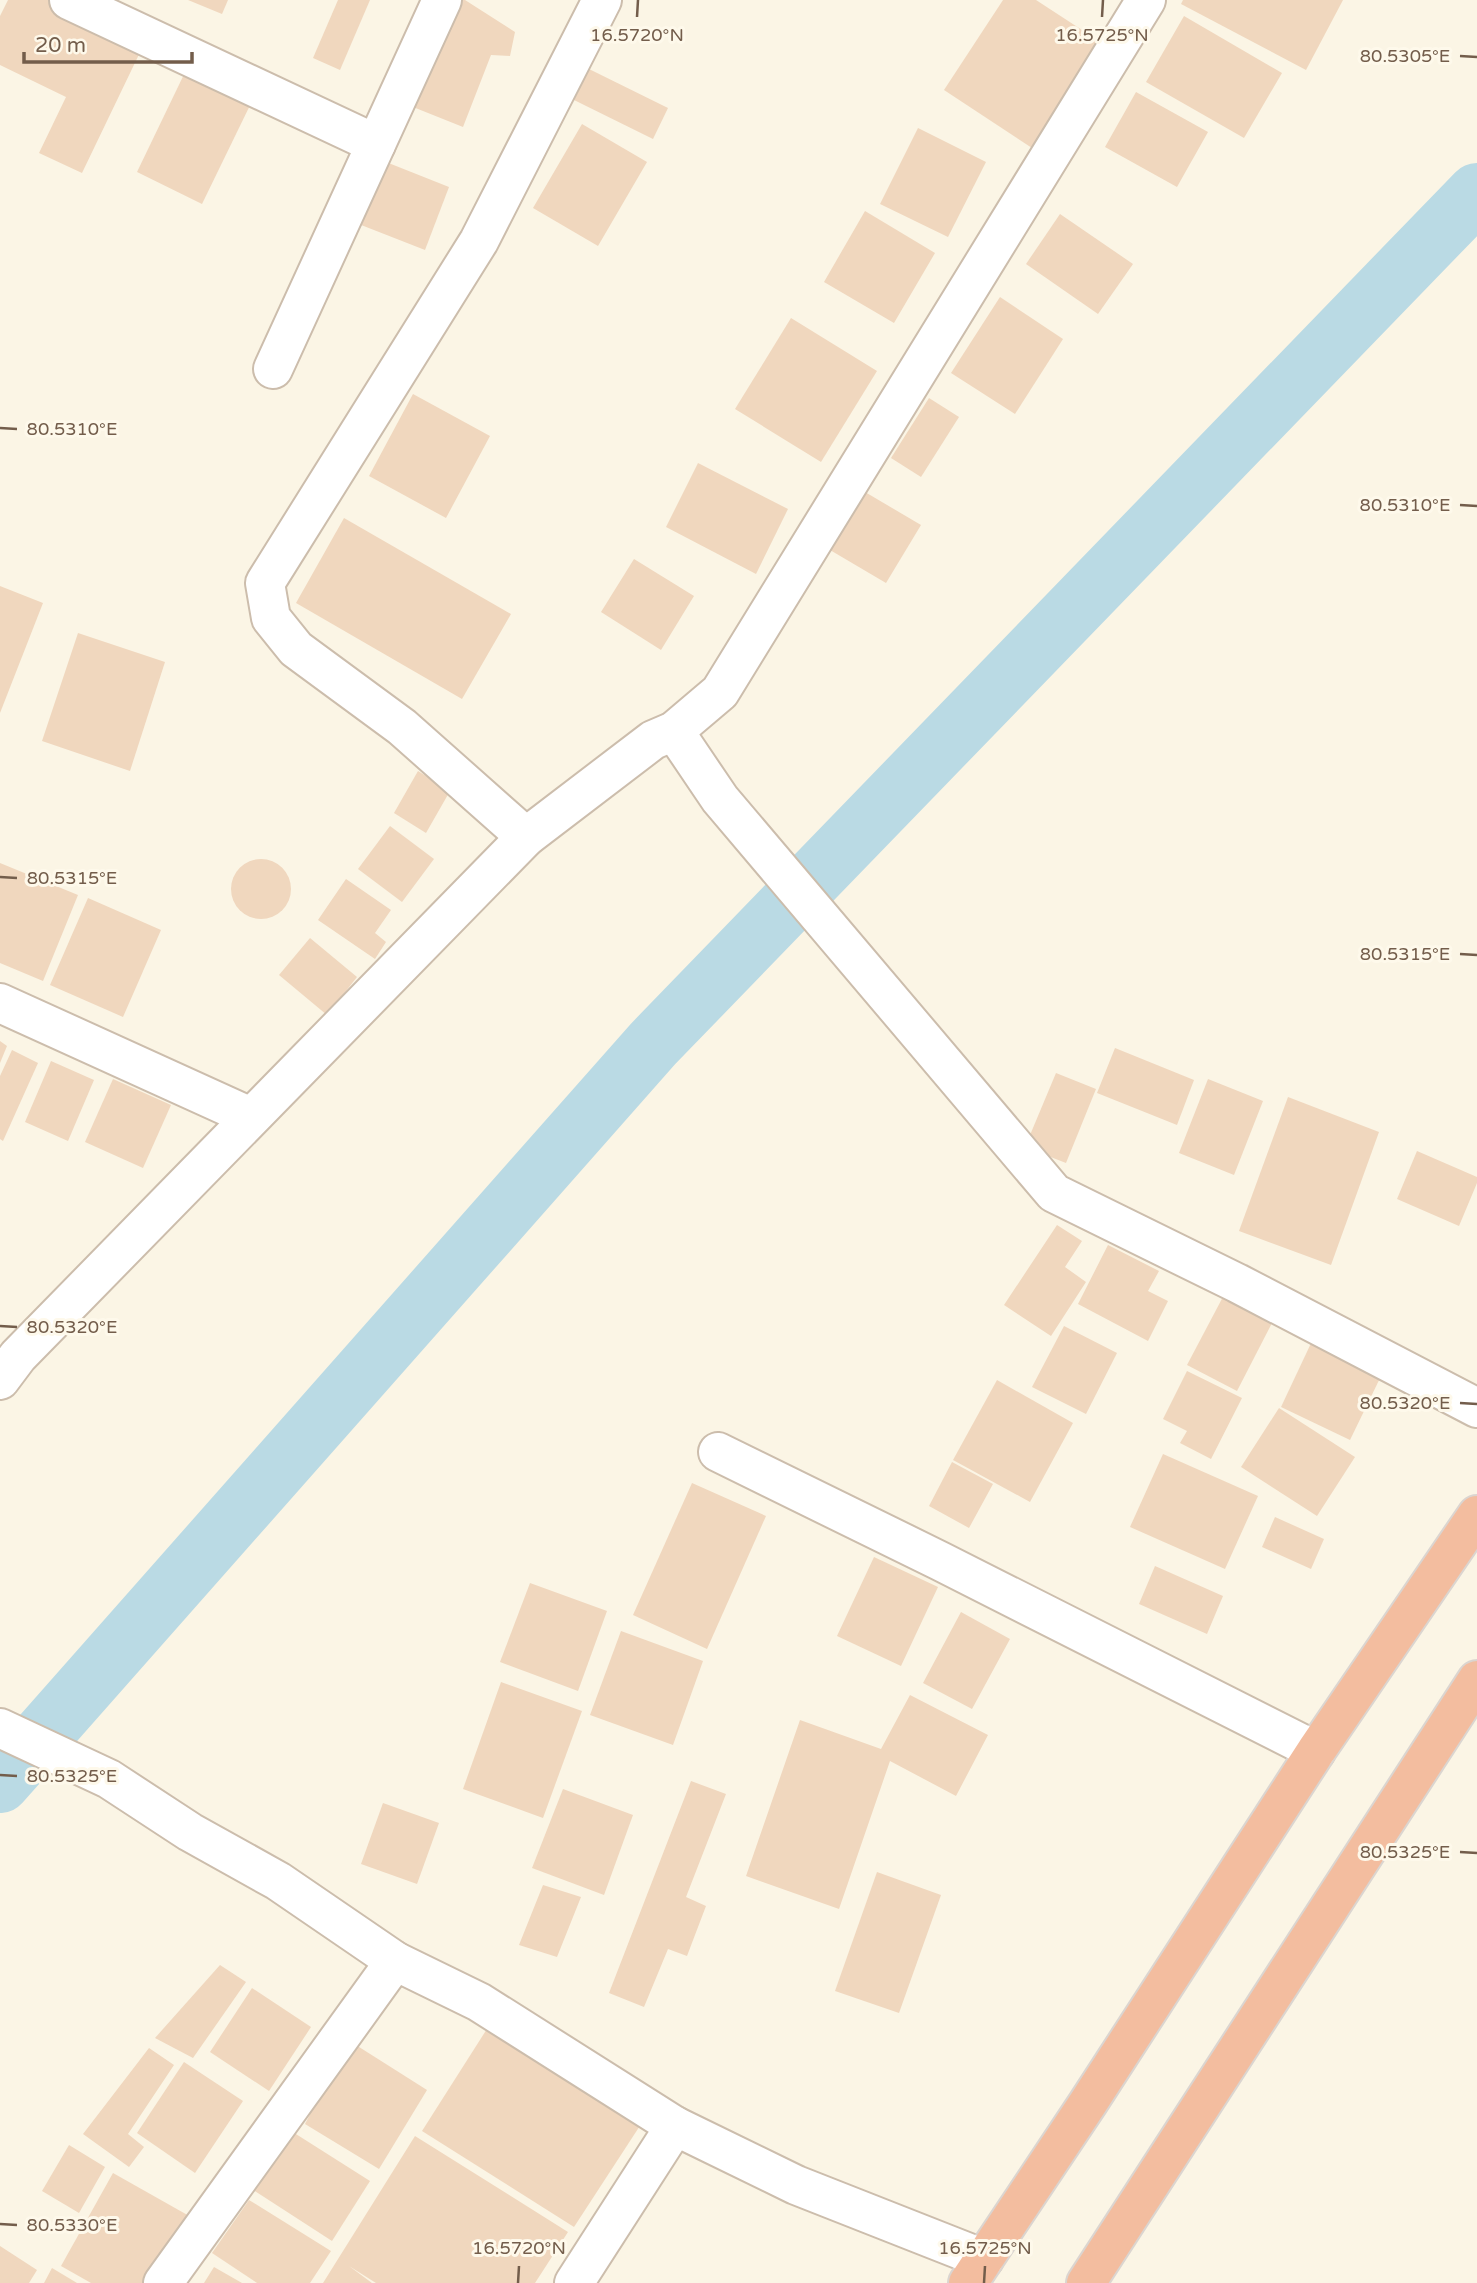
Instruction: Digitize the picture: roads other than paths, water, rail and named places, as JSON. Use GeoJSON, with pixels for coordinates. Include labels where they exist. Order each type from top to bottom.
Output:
{"type":"FeatureCollection","features":[{"type":"Feature","properties":{"kind":"highway"},"geometry":{"type":"LineString","coordinates":[[976,2271],[1316,1751],[1477,1516]]}},
{"type":"Feature","properties":{"kind":"highway"},"geometry":{"type":"LineString","coordinates":[[1086,2283],[1477,1680]]}},
{"type":"Feature","properties":{"kind":"street"},"geometry":{"type":"LineString","coordinates":[[69,0],[376,144]]}},
{"type":"Feature","properties":{"kind":"street"},"geometry":{"type":"LineString","coordinates":[[273,369],[442,0]]}},
{"type":"Feature","properties":{"kind":"street"},"geometry":{"type":"LineString","coordinates":[[526,837],[402,727],[296,649],[271,618],[265,583],[479,241],[602,0]]}},
{"type":"Feature","properties":{"kind":"street"},"geometry":{"type":"LineString","coordinates":[[6,1361],[526,837],[653,740],[674,731],[720,692],[1146,0]]}},
{"type":"Feature","properties":{"kind":"street"},"geometry":{"type":"LineString","coordinates":[[674,731],[720,799],[1054,1193],[1477,1408]]}},
{"type":"Feature","properties":{"kind":"street"},"geometry":{"type":"LineString","coordinates":[[0,1003],[250,1117]]}},
{"type":"Feature","properties":{"kind":"street"},"geometry":{"type":"LineString","coordinates":[[718,1452],[952,1566],[1316,1751]]}},
{"type":"Feature","properties":{"kind":"street"},"geometry":{"type":"LineString","coordinates":[[0,1728],[109,1779],[190,1832],[278,1881],[395,1961],[479,2001],[675,2126],[976,2271]]}},
{"type":"Feature","properties":{"kind":"street"},"geometry":{"type":"LineString","coordinates":[[163,2283],[395,1961]]}},
{"type":"Feature","properties":{"kind":"street"},"geometry":{"type":"LineString","coordinates":[[574,2283],[675,2126]]}},
{"type":"Feature","properties":{"kind":"waterway"},"geometry":{"type":"LineString","coordinates":[[0,1783],[653,1044],[1477,193]]}}]}
